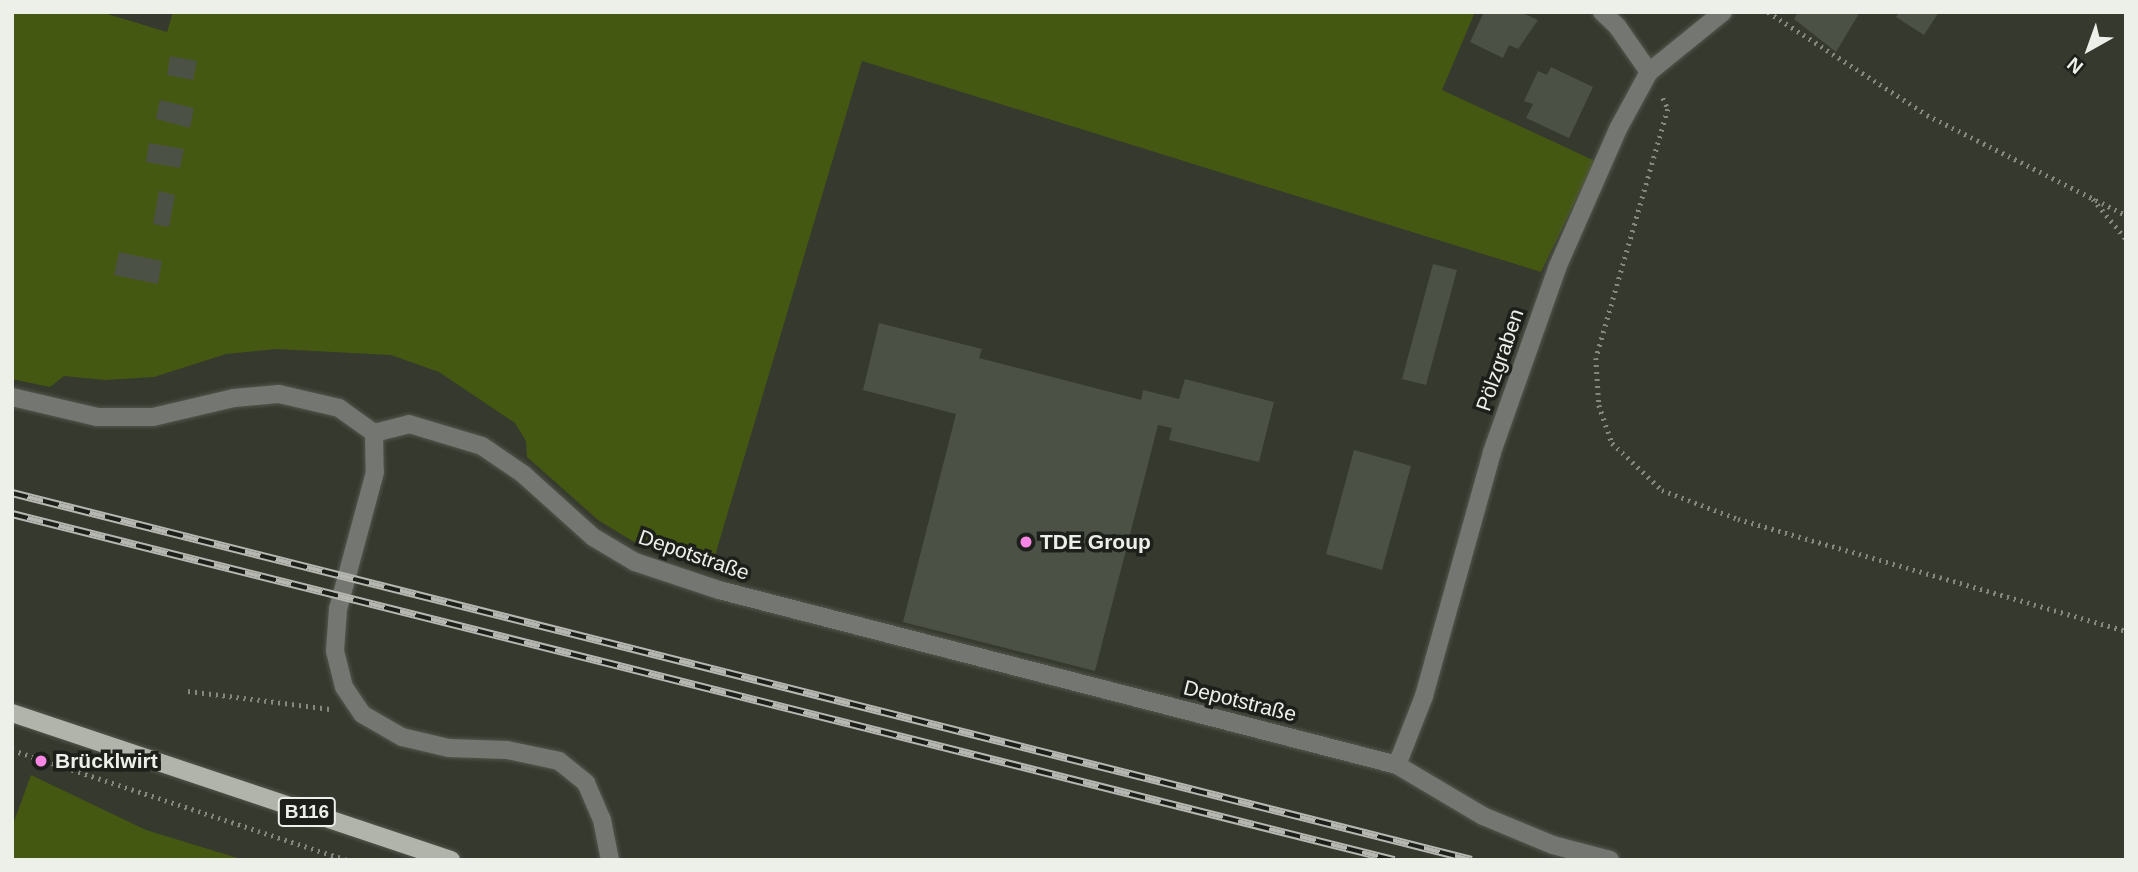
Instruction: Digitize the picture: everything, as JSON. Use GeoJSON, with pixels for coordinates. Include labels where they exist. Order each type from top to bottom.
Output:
{"type":"FeatureCollection","features":[{"type":"Feature","properties":{"kind":"main road","name":"B116"},"geometry":{"type":"LineString","coordinates":[[12,713],[451,860]]}},
{"type":"Feature","properties":{"kind":"street"},"geometry":{"type":"LineString","coordinates":[[1602,12],[1618,26],[1649,72]]}},
{"type":"Feature","properties":{"kind":"street","name":"Pölzgraben"},"geometry":{"type":"LineString","coordinates":[[1397,765],[1424,696],[1466,538],[1526,351],[1607,154],[1649,72],[1723,12]]}},
{"type":"Feature","properties":{"kind":"street"},"geometry":{"type":"LineString","coordinates":[[12,397],[97,417],[153,417],[234,398],[279,394],[339,408],[374,433],[375,472],[338,609],[335,651],[344,687],[362,713],[402,737],[449,748],[507,750],[559,761],[586,783],[602,820],[610,860]]}},
{"type":"Feature","properties":{"kind":"street","name":"Depotstraße"},"geometry":{"type":"LineString","coordinates":[[374,433],[409,424],[482,446],[523,474],[593,537],[635,562],[707,586],[1397,765],[1483,816],[1553,845],[1610,860]]}},
{"type":"Feature","properties":{"kind":"path"},"geometry":{"type":"LineString","coordinates":[[1768,12],[1927,115],[2091,195],[2126,215]]}},
{"type":"Feature","properties":{"kind":"path"},"geometry":{"type":"LineString","coordinates":[[1649,72],[1668,109],[1596,358],[1599,405],[1612,443],[1662,490],[1738,519],[2126,631]]}},
{"type":"Feature","properties":{"kind":"path"},"geometry":{"type":"LineString","coordinates":[[2091,195],[2126,239]]}},
{"type":"Feature","properties":{"kind":"path"},"geometry":{"type":"LineString","coordinates":[[188,691],[362,713]]}},
{"type":"Feature","properties":{"kind":"path"},"geometry":{"type":"LineString","coordinates":[[12,750],[347,860]]}},
{"type":"Feature","properties":{"kind":"green space"},"geometry":{"type":"Polygon","coordinates":[[[12,12],[101,12],[167,32],[173,12],[1475,12],[1442,90],[1595,161],[1541,272],[862,61],[711,569],[639,545],[598,520],[527,457],[526,441],[515,423],[439,372],[391,355],[276,349],[226,354],[154,377],[105,380],[64,376],[50,387],[12,379],[12,12]]]}},
{"type":"Feature","properties":{"kind":"green space"},"geometry":{"type":"Polygon","coordinates":[[[31,775],[146,830],[244,860],[12,860],[12,827],[31,775]]]}},
{"type":"Feature","properties":{"kind":"building"},"geometry":{"type":"Polygon","coordinates":[[[1484,12],[1521,12],[1538,20],[1518,49],[1509,45],[1503,58],[1470,42],[1484,12]]]}},
{"type":"Feature","properties":{"kind":"building"},"geometry":{"type":"Polygon","coordinates":[[[1798,12],[1860,12],[1836,52],[1794,19],[1798,12]]]}},
{"type":"Feature","properties":{"kind":"building"},"geometry":{"type":"Polygon","coordinates":[[[1899,12],[1939,12],[1924,35],[1896,17],[1899,12]]]}},
{"type":"Feature","properties":{"kind":"building"},"geometry":{"type":"Polygon","coordinates":[[[170,56],[197,61],[193,80],[167,75],[170,56]]]}},
{"type":"Feature","properties":{"kind":"building"},"geometry":{"type":"Polygon","coordinates":[[[1551,67],[1593,87],[1569,138],[1526,118],[1533,104],[1524,101],[1538,71],[1547,75],[1551,67]]]}},
{"type":"Feature","properties":{"kind":"building"},"geometry":{"type":"Polygon","coordinates":[[[160,100],[194,108],[190,128],[156,119],[160,100]]]}},
{"type":"Feature","properties":{"kind":"building"},"geometry":{"type":"Polygon","coordinates":[[[149,143],[184,149],[180,168],[146,162],[149,143]]]}},
{"type":"Feature","properties":{"kind":"building"},"geometry":{"type":"Polygon","coordinates":[[[159,191],[175,195],[169,227],[153,224],[159,191]]]}},
{"type":"Feature","properties":{"kind":"building"},"geometry":{"type":"Polygon","coordinates":[[[119,252],[162,261],[158,284],[114,275],[119,252]]]}},
{"type":"Feature","properties":{"kind":"building"},"geometry":{"type":"Polygon","coordinates":[[[1433,264],[1457,270],[1426,385],[1402,379],[1433,264]]]}},
{"type":"Feature","properties":{"kind":"building","name":"TDE Group"},"geometry":{"type":"Polygon","coordinates":[[[879,323],[982,349],[979,358],[1141,400],[1143,390],[1179,399],[1185,379],[1274,402],[1259,462],[1169,440],[1172,428],[1158,425],[1095,671],[903,622],[956,414],[863,390],[879,323]]]}},
{"type":"Feature","properties":{"kind":"building"},"geometry":{"type":"Polygon","coordinates":[[[1354,450],[1411,466],[1382,570],[1326,554],[1354,450]]]}},
{"type":"Feature","properties":{"kind":"railway"},"geometry":{"type":"LineString","coordinates":[[12,493],[1472,860]]}},
{"type":"Feature","properties":{"kind":"railway"},"geometry":{"type":"LineString","coordinates":[[12,514],[1394,860]]}},
{"type":"Feature","properties":{"kind":"place","name":"TDE Group"},"geometry":{"type":"Point","coordinates":[1026,542]}},
{"type":"Feature","properties":{"kind":"place","name":"Brücklwirt"},"geometry":{"type":"Point","coordinates":[41,761]}}]}
